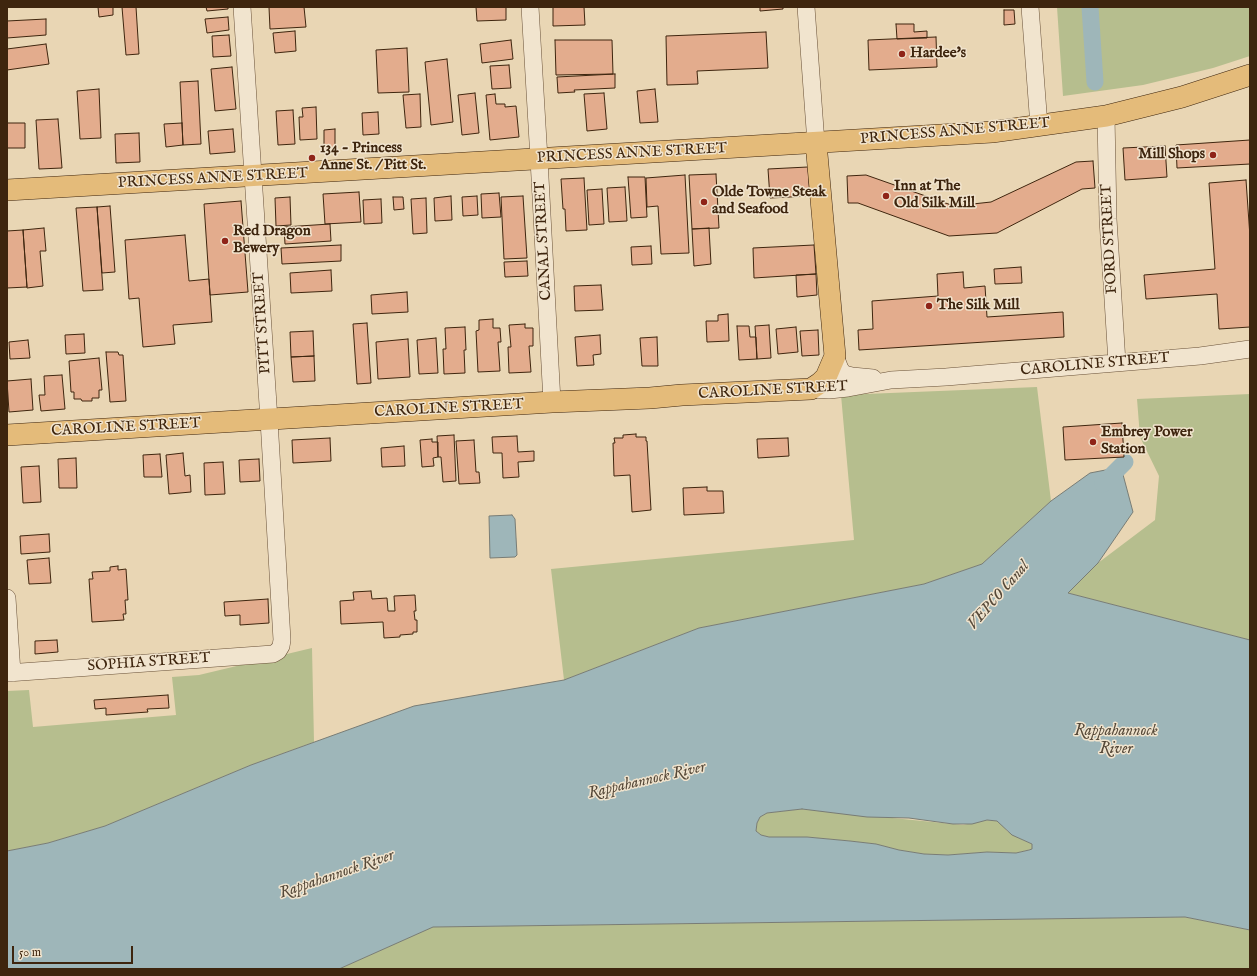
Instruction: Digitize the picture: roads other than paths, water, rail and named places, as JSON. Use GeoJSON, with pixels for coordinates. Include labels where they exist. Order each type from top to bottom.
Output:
{"type":"FeatureCollection","features":[{"type":"Feature","properties":{"kind":"main road","name":"PRINCESS ANNE STREET"},"geometry":{"type":"LineString","coordinates":[[7,190],[992,132],[1106,116],[1182,97],[1250,75]]}},
{"type":"Feature","properties":{"kind":"main road"},"geometry":{"type":"LineString","coordinates":[[821,201],[831,156],[839,148],[855,140]]}},
{"type":"Feature","properties":{"kind":"main road"},"geometry":{"type":"LineString","coordinates":[[811,389],[823,381],[829,372],[835,356],[816,143]]}},
{"type":"Feature","properties":{"kind":"main road","name":"CAROLINE STREET"},"geometry":{"type":"LineString","coordinates":[[7,435],[552,402],[811,389]]}},
{"type":"Feature","properties":{"kind":"street","name":"PITT STREET"},"geometry":{"type":"LineString","coordinates":[[242,7],[282,640]]}},
{"type":"Feature","properties":{"kind":"street","name":"CANAL STREET"},"geometry":{"type":"LineString","coordinates":[[530,7],[540,159],[552,402]]}},
{"type":"Feature","properties":{"kind":"street"},"geometry":{"type":"LineString","coordinates":[[806,7],[816,143]]}},
{"type":"Feature","properties":{"kind":"street"},"geometry":{"type":"LineString","coordinates":[[1030,7],[1039,126]]}},
{"type":"Feature","properties":{"kind":"street","name":"FORD STREET"},"geometry":{"type":"LineString","coordinates":[[1106,116],[1108,219],[1117,363]]}},
{"type":"Feature","properties":{"kind":"street","name":"CAROLINE STREET"},"geometry":{"type":"LineString","coordinates":[[811,389],[829,390],[891,380],[946,377],[1200,356],[1250,349]]}},
{"type":"Feature","properties":{"kind":"street","name":"CAROLINE STREET"},"geometry":{"type":"LineString","coordinates":[[835,356],[840,370],[844,374],[891,380]]}},
{"type":"Feature","properties":{"kind":"street"},"geometry":{"type":"LineString","coordinates":[[7,598],[9,673]]}},
{"type":"Feature","properties":{"kind":"street","name":"SOPHIA STREET"},"geometry":{"type":"LineString","coordinates":[[9,673],[273,654],[278,651],[282,640]]}},
{"type":"Feature","properties":{"kind":"water","name":"Rappahannock River"},"geometry":{"type":"Polygon","coordinates":[[[1121,467],[1133,512],[1098,563],[1068,593],[1250,640],[1250,930],[1185,917],[433,927],[339,969],[7,969],[7,851],[48,843],[105,826],[251,765],[414,706],[564,680],[699,628],[924,584],[982,564],[1051,501],[1090,473],[1121,467]],[[802,809],[767,813],[760,817],[757,823],[756,831],[761,835],[769,837],[807,837],[850,841],[876,844],[924,854],[948,855],[987,852],[1016,853],[1032,849],[1032,844],[1012,835],[997,821],[987,820],[972,824],[953,824],[909,818],[867,817],[802,809]]]}},
{"type":"Feature","properties":{"kind":"water"},"geometry":{"type":"Polygon","coordinates":[[[512,515],[515,519],[517,555],[515,557],[490,558],[489,516],[512,515]]]}},
{"type":"Feature","properties":{"kind":"waterway","name":"VEPCO Canal"},"geometry":{"type":"LineString","coordinates":[[1090,7],[1095,82]]}},
{"type":"Feature","properties":{"kind":"waterway","name":"VEPCO Canal"},"geometry":{"type":"LineString","coordinates":[[1103,484],[1125,462]]}},
{"type":"Feature","properties":{"kind":"place","name":"Hardee's"},"geometry":{"type":"Point","coordinates":[902,54]}},
{"type":"Feature","properties":{"kind":"place","name":"Mill Shops"},"geometry":{"type":"Point","coordinates":[1213,155]}},
{"type":"Feature","properties":{"kind":"place","name":"134 - Princess Anne St. / Pitt St."},"geometry":{"type":"Point","coordinates":[312,158]}},
{"type":"Feature","properties":{"kind":"place","name":"Inn at The Old Silk Mill"},"geometry":{"type":"Point","coordinates":[886,196]}},
{"type":"Feature","properties":{"kind":"place","name":"Olde Towne Steak and Seafood"},"geometry":{"type":"Point","coordinates":[704,202]}},
{"type":"Feature","properties":{"kind":"place","name":"Red Dragon Bewery"},"geometry":{"type":"Point","coordinates":[225,241]}},
{"type":"Feature","properties":{"kind":"place","name":"The Silk Mill"},"geometry":{"type":"Point","coordinates":[929,306]}},
{"type":"Feature","properties":{"kind":"place","name":"Embrey Power Station"},"geometry":{"type":"Point","coordinates":[1093,442]}}]}
